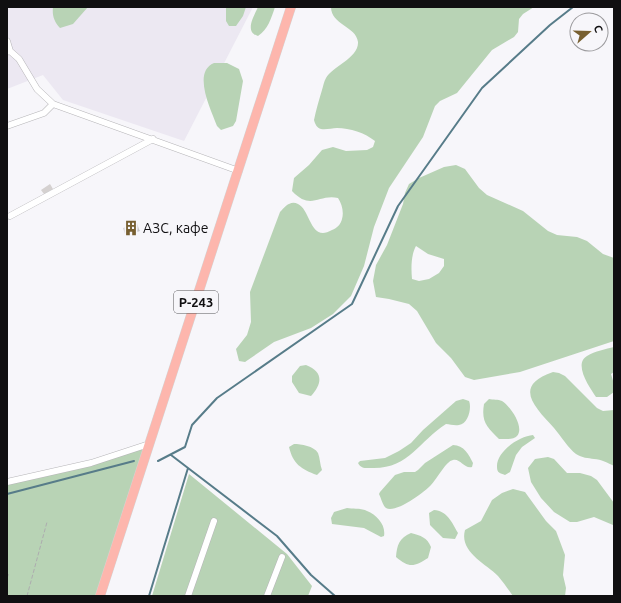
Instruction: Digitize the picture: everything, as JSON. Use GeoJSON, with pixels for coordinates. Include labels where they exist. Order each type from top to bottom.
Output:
{"type":"FeatureCollection","features":[{"type":"Feature","properties":{"kind":"highway","name":"Р-243"},"geometry":{"type":"LineString","coordinates":[[100,596],[291,7]]}},
{"type":"Feature","properties":{"kind":"street"},"geometry":{"type":"LineString","coordinates":[[7,41],[8,51],[19,59],[37,89],[53,104],[239,171]]}},
{"type":"Feature","properties":{"kind":"street"},"geometry":{"type":"LineString","coordinates":[[7,126],[44,113],[53,104]]}},
{"type":"Feature","properties":{"kind":"street"},"geometry":{"type":"LineString","coordinates":[[10,216],[153,139]]}},
{"type":"Feature","properties":{"kind":"street"},"geometry":{"type":"LineString","coordinates":[[7,482],[91,463],[149,444]]}},
{"type":"Feature","properties":{"kind":"street"},"geometry":{"type":"LineString","coordinates":[[188,596],[214,521]]}},
{"type":"Feature","properties":{"kind":"street"},"geometry":{"type":"LineString","coordinates":[[268,596],[282,557]]}},
{"type":"Feature","properties":{"kind":"path"},"geometry":{"type":"LineString","coordinates":[[27,596],[47,522]]}},
{"type":"Feature","properties":{"kind":"path"},"geometry":{"type":"LineString","coordinates":[[7,578],[9,573]]}},
{"type":"Feature","properties":{"kind":"shaded area"},"geometry":{"type":"Polygon","coordinates":[[[7,7],[253,7],[184,141],[63,100],[43,75],[7,89],[7,7]]]}},
{"type":"Feature","properties":{"kind":"green space"},"geometry":{"type":"Polygon","coordinates":[[[53,7],[88,7],[73,24],[60,28],[54,18],[53,7]]]}},
{"type":"Feature","properties":{"kind":"green space"},"geometry":{"type":"Polygon","coordinates":[[[226,7],[246,7],[243,16],[236,26],[229,26],[226,21],[226,7]]]}},
{"type":"Feature","properties":{"kind":"green space"},"geometry":{"type":"Polygon","coordinates":[[[258,7],[275,7],[267,27],[258,36],[252,31],[251,23],[258,7]]]}},
{"type":"Feature","properties":{"kind":"green space"},"geometry":{"type":"Polygon","coordinates":[[[331,7],[534,7],[523,14],[519,19],[518,32],[514,37],[492,50],[457,93],[440,101],[435,106],[423,137],[389,188],[374,227],[364,266],[351,296],[333,314],[311,328],[274,342],[245,362],[239,361],[236,349],[247,335],[251,322],[250,292],[280,212],[290,203],[298,204],[306,212],[315,229],[319,232],[325,233],[338,226],[341,221],[343,214],[341,203],[338,198],[331,197],[310,201],[304,200],[292,191],[294,178],[309,165],[322,150],[333,147],[346,151],[367,150],[373,147],[375,141],[362,133],[352,130],[342,128],[321,129],[317,127],[314,121],[325,79],[329,74],[350,58],[357,48],[358,42],[353,32],[335,18],[331,7]]]}},
{"type":"Feature","properties":{"kind":"green space"},"geometry":{"type":"Polygon","coordinates":[[[214,63],[227,63],[239,69],[243,81],[236,121],[233,126],[221,130],[217,126],[211,111],[205,92],[204,83],[204,74],[214,63]]]}},
{"type":"Feature","properties":{"kind":"green space"},"geometry":{"type":"Polygon","coordinates":[[[456,165],[465,169],[479,188],[487,195],[523,211],[548,231],[557,235],[577,237],[587,241],[603,254],[614,258],[614,341],[520,372],[474,380],[465,377],[451,358],[436,343],[417,311],[409,304],[376,297],[373,281],[376,265],[387,245],[409,184],[444,167],[456,165]],[[416,246],[413,253],[412,279],[419,281],[429,279],[439,273],[444,266],[444,259],[428,254],[416,246]]]}},
{"type":"Feature","properties":{"kind":"green space"},"geometry":{"type":"Polygon","coordinates":[[[614,347],[614,372],[611,374],[614,384],[614,392],[607,397],[596,397],[584,376],[582,370],[583,360],[587,356],[600,350],[614,347]]]}},
{"type":"Feature","properties":{"kind":"green space"},"geometry":{"type":"Polygon","coordinates":[[[306,365],[316,371],[319,379],[315,392],[311,396],[299,393],[292,382],[292,376],[300,366],[306,365]]]}},
{"type":"Feature","properties":{"kind":"green space"},"geometry":{"type":"Polygon","coordinates":[[[553,372],[565,376],[597,408],[603,411],[614,410],[614,466],[602,460],[583,457],[573,452],[535,405],[531,397],[530,390],[533,384],[540,378],[553,372]]]}},
{"type":"Feature","properties":{"kind":"green space"},"geometry":{"type":"Polygon","coordinates":[[[463,399],[469,401],[470,408],[467,419],[462,424],[446,424],[413,453],[395,464],[385,467],[368,468],[359,465],[358,463],[360,461],[385,458],[399,451],[411,443],[423,430],[456,401],[463,399]]]}},
{"type":"Feature","properties":{"kind":"green space"},"geometry":{"type":"Polygon","coordinates":[[[489,399],[502,401],[509,407],[518,422],[519,432],[516,437],[499,439],[488,427],[484,420],[483,410],[484,404],[489,399]]]}},
{"type":"Feature","properties":{"kind":"green space"},"geometry":{"type":"Polygon","coordinates":[[[533,435],[535,438],[522,447],[516,455],[510,472],[505,475],[499,472],[497,469],[498,461],[504,451],[521,438],[533,435]]]}},
{"type":"Feature","properties":{"kind":"green space"},"geometry":{"type":"Polygon","coordinates":[[[149,444],[100,596],[7,596],[7,482],[38,475],[149,444]]]}},
{"type":"Feature","properties":{"kind":"green space"},"geometry":{"type":"Polygon","coordinates":[[[294,444],[310,447],[318,453],[322,470],[317,475],[302,468],[295,462],[289,447],[294,444]]]}},
{"type":"Feature","properties":{"kind":"green space"},"geometry":{"type":"Polygon","coordinates":[[[453,445],[457,445],[466,451],[473,463],[472,467],[455,460],[450,461],[431,485],[416,497],[396,508],[390,509],[385,507],[379,494],[395,475],[404,472],[415,472],[425,463],[453,445]]]}},
{"type":"Feature","properties":{"kind":"green space"},"geometry":{"type":"Polygon","coordinates":[[[548,457],[554,459],[567,473],[580,473],[591,476],[597,480],[614,503],[613,525],[594,517],[577,522],[570,522],[554,512],[541,498],[531,482],[528,468],[535,459],[548,457]]]}},
{"type":"Feature","properties":{"kind":"green space"},"geometry":{"type":"Polygon","coordinates":[[[189,474],[287,554],[312,586],[308,596],[152,596],[189,474]]]}},
{"type":"Feature","properties":{"kind":"green space"},"geometry":{"type":"Polygon","coordinates":[[[513,489],[525,492],[546,521],[556,531],[565,555],[563,575],[566,588],[565,596],[513,596],[498,576],[474,556],[466,545],[464,538],[465,530],[481,521],[492,500],[502,493],[513,489]]]}},
{"type":"Feature","properties":{"kind":"green space"},"geometry":{"type":"Polygon","coordinates":[[[347,508],[363,509],[374,515],[384,528],[384,536],[381,537],[364,528],[332,524],[331,518],[334,512],[347,508]]]}},
{"type":"Feature","properties":{"kind":"green space"},"geometry":{"type":"Polygon","coordinates":[[[434,510],[442,512],[451,521],[458,533],[455,539],[443,538],[430,525],[429,513],[434,510]]]}},
{"type":"Feature","properties":{"kind":"green space"},"geometry":{"type":"Polygon","coordinates":[[[411,533],[426,539],[431,547],[428,558],[415,565],[408,565],[396,557],[399,542],[411,533]]]}},
{"type":"Feature","properties":{"kind":"building"},"geometry":{"type":"Polygon","coordinates":[[[50,184],[53,189],[44,194],[41,190],[50,184]]]}},
{"type":"Feature","properties":{"kind":"building","name":"АЗС, кафе"},"geometry":{"type":"Polygon","coordinates":[[[137,223],[139,229],[125,234],[123,228],[137,223]]]}},
{"type":"Feature","properties":{"kind":"waterway"},"geometry":{"type":"LineString","coordinates":[[158,461],[185,447],[192,425],[217,398],[352,304],[398,206],[482,88],[550,25],[573,7]]}},
{"type":"Feature","properties":{"kind":"waterway"},"geometry":{"type":"LineString","coordinates":[[171,455],[277,536],[311,575],[335,596]]}},
{"type":"Feature","properties":{"kind":"waterway"},"geometry":{"type":"LineString","coordinates":[[7,494],[134,461]]}},
{"type":"Feature","properties":{"kind":"waterway"},"geometry":{"type":"LineString","coordinates":[[149,596],[188,468]]}},
{"type":"Feature","properties":{"kind":"place","name":"АЗС, кафе"},"geometry":{"type":"Point","coordinates":[131,228]}}]}
